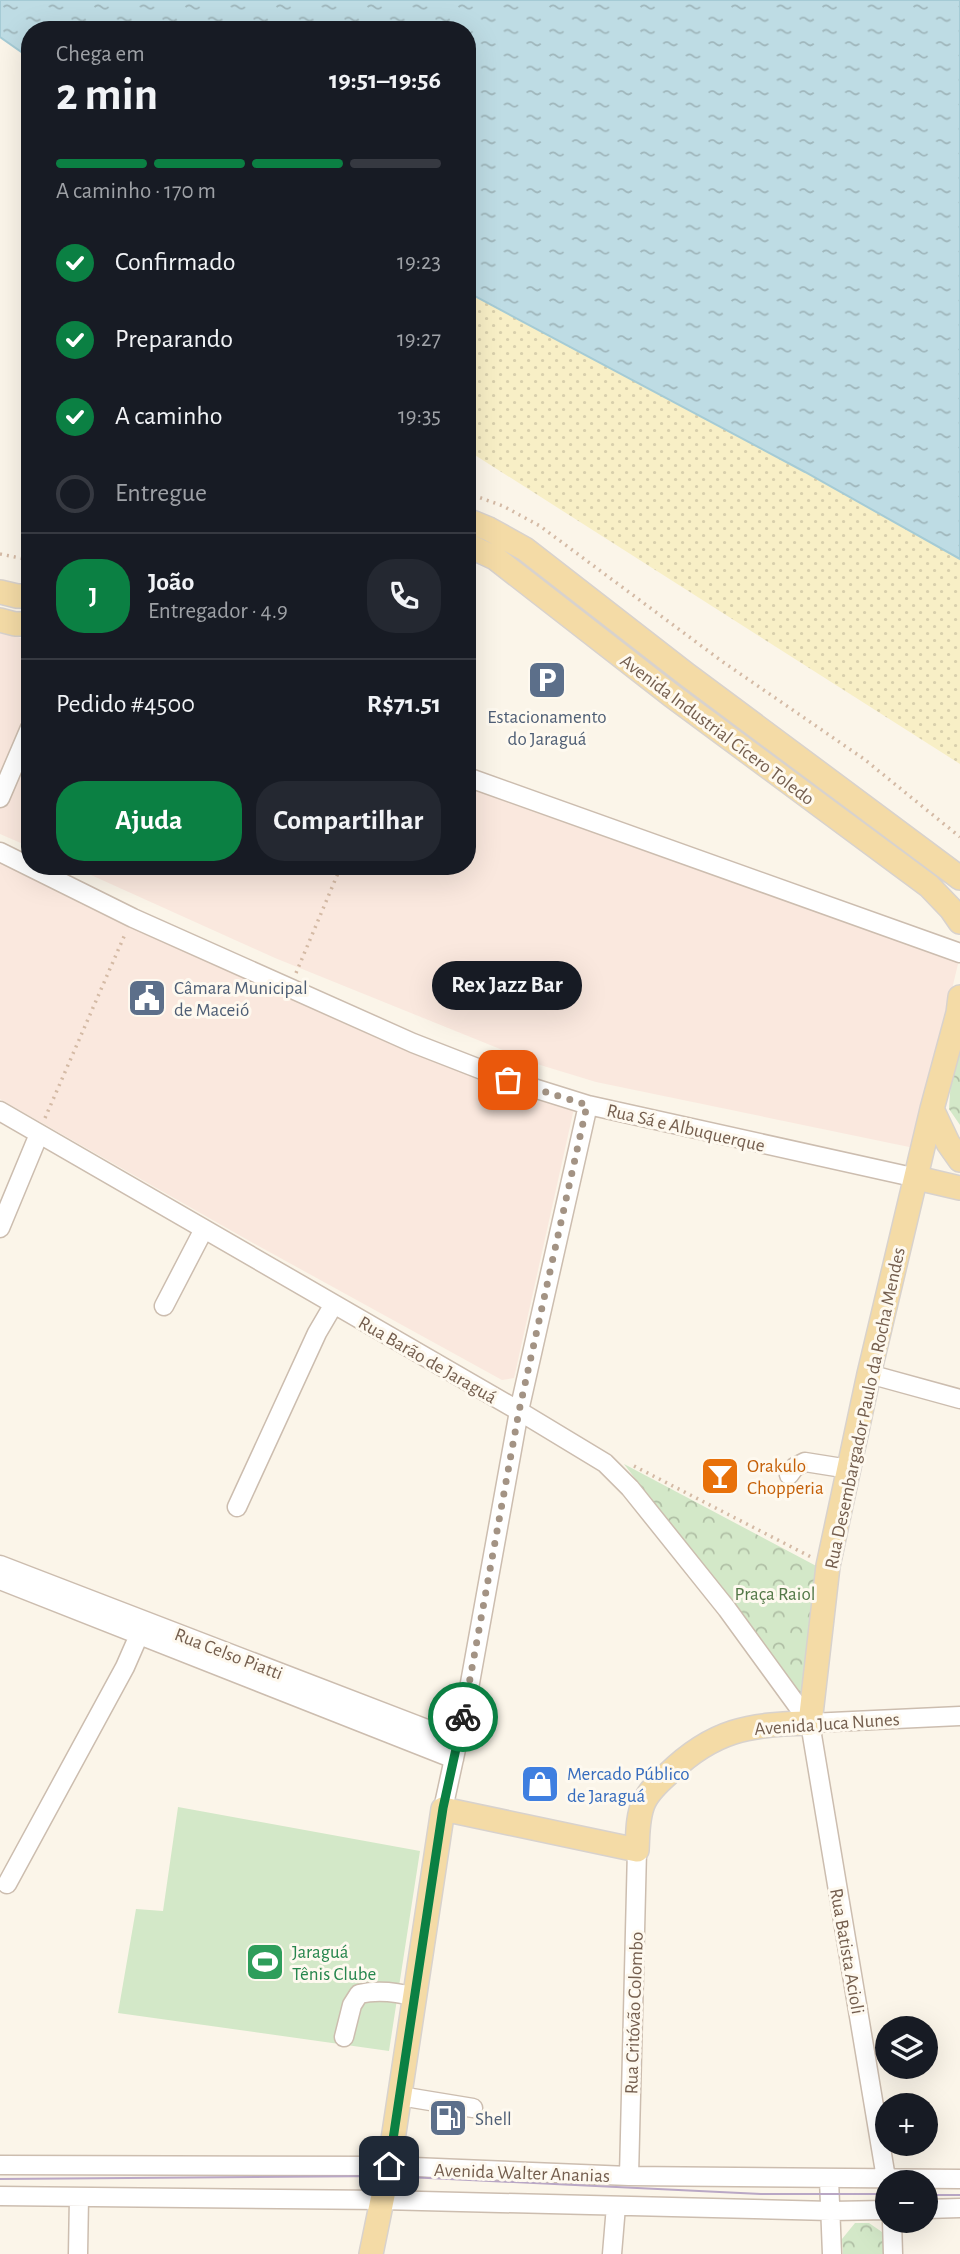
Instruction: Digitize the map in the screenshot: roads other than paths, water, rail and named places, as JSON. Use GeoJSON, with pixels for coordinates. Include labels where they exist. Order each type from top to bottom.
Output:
{"type":"FeatureCollection","features":[{"type":"Feature","properties":{"kind":"main road","name":"Avenida Industrial Cícero Toledo"},"geometry":{"type":"LineString","coordinates":[[476,524],[525,549],[686,674],[955,874]]}},
{"type":"Feature","properties":{"kind":"main road","name":"Avenida Industrial Cícero Toledo"},"geometry":{"type":"LineString","coordinates":[[476,549],[495,558],[671,695],[929,886],[960,922]]}},
{"type":"Feature","properties":{"kind":"main road"},"geometry":{"type":"LineString","coordinates":[[0,592],[21,596]]}},
{"type":"Feature","properties":{"kind":"main road","name":"Rua Desembargador Paulo da Rocha Mendes"},"geometry":{"type":"LineString","coordinates":[[810,1723],[828,1566],[869,1374],[959,1007]]}},
{"type":"Feature","properties":{"kind":"main road"},"geometry":{"type":"LineString","coordinates":[[932,1110],[948,1143],[960,1160]]}},
{"type":"Feature","properties":{"kind":"main road"},"geometry":{"type":"LineString","coordinates":[[917,1178],[960,1188]]}},
{"type":"Feature","properties":{"kind":"main road","name":"Avenida Juca Nunes"},"geometry":{"type":"LineString","coordinates":[[637,1850],[643,1803],[653,1788],[704,1744],[733,1731],[767,1724],[810,1723]]}},
{"type":"Feature","properties":{"kind":"main road"},"geometry":{"type":"LineString","coordinates":[[371,2254],[389,2166],[443,1808],[637,1850]]}},
{"type":"Feature","properties":{"kind":"street"},"geometry":{"type":"LineString","coordinates":[[0,798],[21,749]]}},
{"type":"Feature","properties":{"kind":"street"},"geometry":{"type":"LineString","coordinates":[[476,779],[960,953]]}},
{"type":"Feature","properties":{"kind":"street","name":"Rua Sá e Albuquerque"},"geometry":{"type":"LineString","coordinates":[[0,852],[21,862]]}},
{"type":"Feature","properties":{"kind":"street","name":"Rua Sá e Albuquerque"},"geometry":{"type":"LineString","coordinates":[[46,875],[133,918],[413,1043],[496,1075],[587,1105],[917,1178]]}},
{"type":"Feature","properties":{"kind":"street"},"geometry":{"type":"LineString","coordinates":[[443,1808],[519,1411],[587,1105]]}},
{"type":"Feature","properties":{"kind":"street","name":"Rua Barão de Jaraguá"},"geometry":{"type":"LineString","coordinates":[[0,1111],[605,1463],[630,1488],[727,1609],[810,1723]]}},
{"type":"Feature","properties":{"kind":"street"},"geometry":{"type":"LineString","coordinates":[[0,1228],[39,1134]]}},
{"type":"Feature","properties":{"kind":"street"},"geometry":{"type":"LineString","coordinates":[[164,1306],[204,1229]]}},
{"type":"Feature","properties":{"kind":"street"},"geometry":{"type":"LineString","coordinates":[[237,1507],[317,1334],[334,1304]]}},
{"type":"Feature","properties":{"kind":"street"},"geometry":{"type":"LineString","coordinates":[[869,1374],[960,1399]]}},
{"type":"Feature","properties":{"kind":"street"},"geometry":{"type":"LineString","coordinates":[[789,1475],[795,1467],[805,1462],[849,1469]]}},
{"type":"Feature","properties":{"kind":"street","name":"Rua Celso Piatti"},"geometry":{"type":"LineString","coordinates":[[0,1565],[456,1750]]}},
{"type":"Feature","properties":{"kind":"street","name":"Rua Celso Piatti"},"geometry":{"type":"LineString","coordinates":[[0,1580],[456,1750]]}},
{"type":"Feature","properties":{"kind":"street"},"geometry":{"type":"LineString","coordinates":[[7,1884],[125,1667],[139,1634]]}},
{"type":"Feature","properties":{"kind":"street","name":"Avenida Juca Nunes"},"geometry":{"type":"LineString","coordinates":[[810,1723],[960,1716]]}},
{"type":"Feature","properties":{"kind":"street","name":"Rua Batista Acioli"},"geometry":{"type":"LineString","coordinates":[[810,1723],[885,2170]]}},
{"type":"Feature","properties":{"kind":"street","name":"Rua Critóvão Colombo"},"geometry":{"type":"LineString","coordinates":[[629,2176],[637,1850]]}},
{"type":"Feature","properties":{"kind":"street"},"geometry":{"type":"LineString","coordinates":[[344,2037],[352,2005],[359,1994],[400,1993],[415,1997]]}},
{"type":"Feature","properties":{"kind":"street"},"geometry":{"type":"LineString","coordinates":[[400,2096],[473,2108]]}},
{"type":"Feature","properties":{"kind":"street","name":"Avenida Walter Ananias"},"geometry":{"type":"LineString","coordinates":[[0,2165],[389,2166],[629,2176],[875,2181]]}},
{"type":"Feature","properties":{"kind":"street"},"geometry":{"type":"LineString","coordinates":[[829,2179],[832,2254]]}},
{"type":"Feature","properties":{"kind":"street","name":"Avenida Walter Ananias"},"geometry":{"type":"LineString","coordinates":[[938,2180],[960,2179]]}},
{"type":"Feature","properties":{"kind":"street","name":"Avenida Walter Ananias"},"geometry":{"type":"LineString","coordinates":[[0,2196],[382,2200],[875,2210]]}},
{"type":"Feature","properties":{"kind":"street"},"geometry":{"type":"LineString","coordinates":[[78,2254],[79,2197]]}},
{"type":"Feature","properties":{"kind":"street"},"geometry":{"type":"LineString","coordinates":[[612,2254],[616,2206]]}},
{"type":"Feature","properties":{"kind":"street"},"geometry":{"type":"LineString","coordinates":[[938,2209],[960,2208]]}},
{"type":"Feature","properties":{"kind":"street"},"geometry":{"type":"LineString","coordinates":[[892,2233],[893,2254]]}},
{"type":"Feature","properties":{"kind":"water"},"geometry":{"type":"Polygon","coordinates":[[[0,0],[960,0],[960,559],[805,472],[476,297],[476,21],[21,21],[21,52],[0,37],[0,0]]]}},
{"type":"Feature","properties":{"kind":"tram line"},"geometry":{"type":"LineString","coordinates":[[0,2179],[387,2176],[761,2194],[875,2194]]}},
{"type":"Feature","properties":{"kind":"tram line"},"geometry":{"type":"LineString","coordinates":[[938,2195],[960,2195]]}},
{"type":"Feature","properties":{"kind":"place","name":"Estacionamento do Jaraguá"},"geometry":{"type":"Point","coordinates":[547,680]}},
{"type":"Feature","properties":{"kind":"place","name":"Câmara Municipal de Maceió"},"geometry":{"type":"Point","coordinates":[147,998]}},
{"type":"Feature","properties":{"kind":"place","name":"Rex Jazz Bar"},"geometry":{"type":"Point","coordinates":[508,1080]}},
{"type":"Feature","properties":{"kind":"place","name":"Orakulo Chopperia"},"geometry":{"type":"Point","coordinates":[720,1476]}},
{"type":"Feature","properties":{"kind":"place","name":"Mercado Público de Jaraguá"},"geometry":{"type":"Point","coordinates":[540,1784]}},
{"type":"Feature","properties":{"kind":"place","name":"Jaraguá Tênis Clube"},"geometry":{"type":"Point","coordinates":[265,1962]}},
{"type":"Feature","properties":{"kind":"place","name":"Shell"},"geometry":{"type":"Point","coordinates":[448,2118]}},
{"type":"Feature","properties":{"kind":"park label","name":"Praça Raiol"},"geometry":{"type":"Point","coordinates":[775,1593]}}]}
